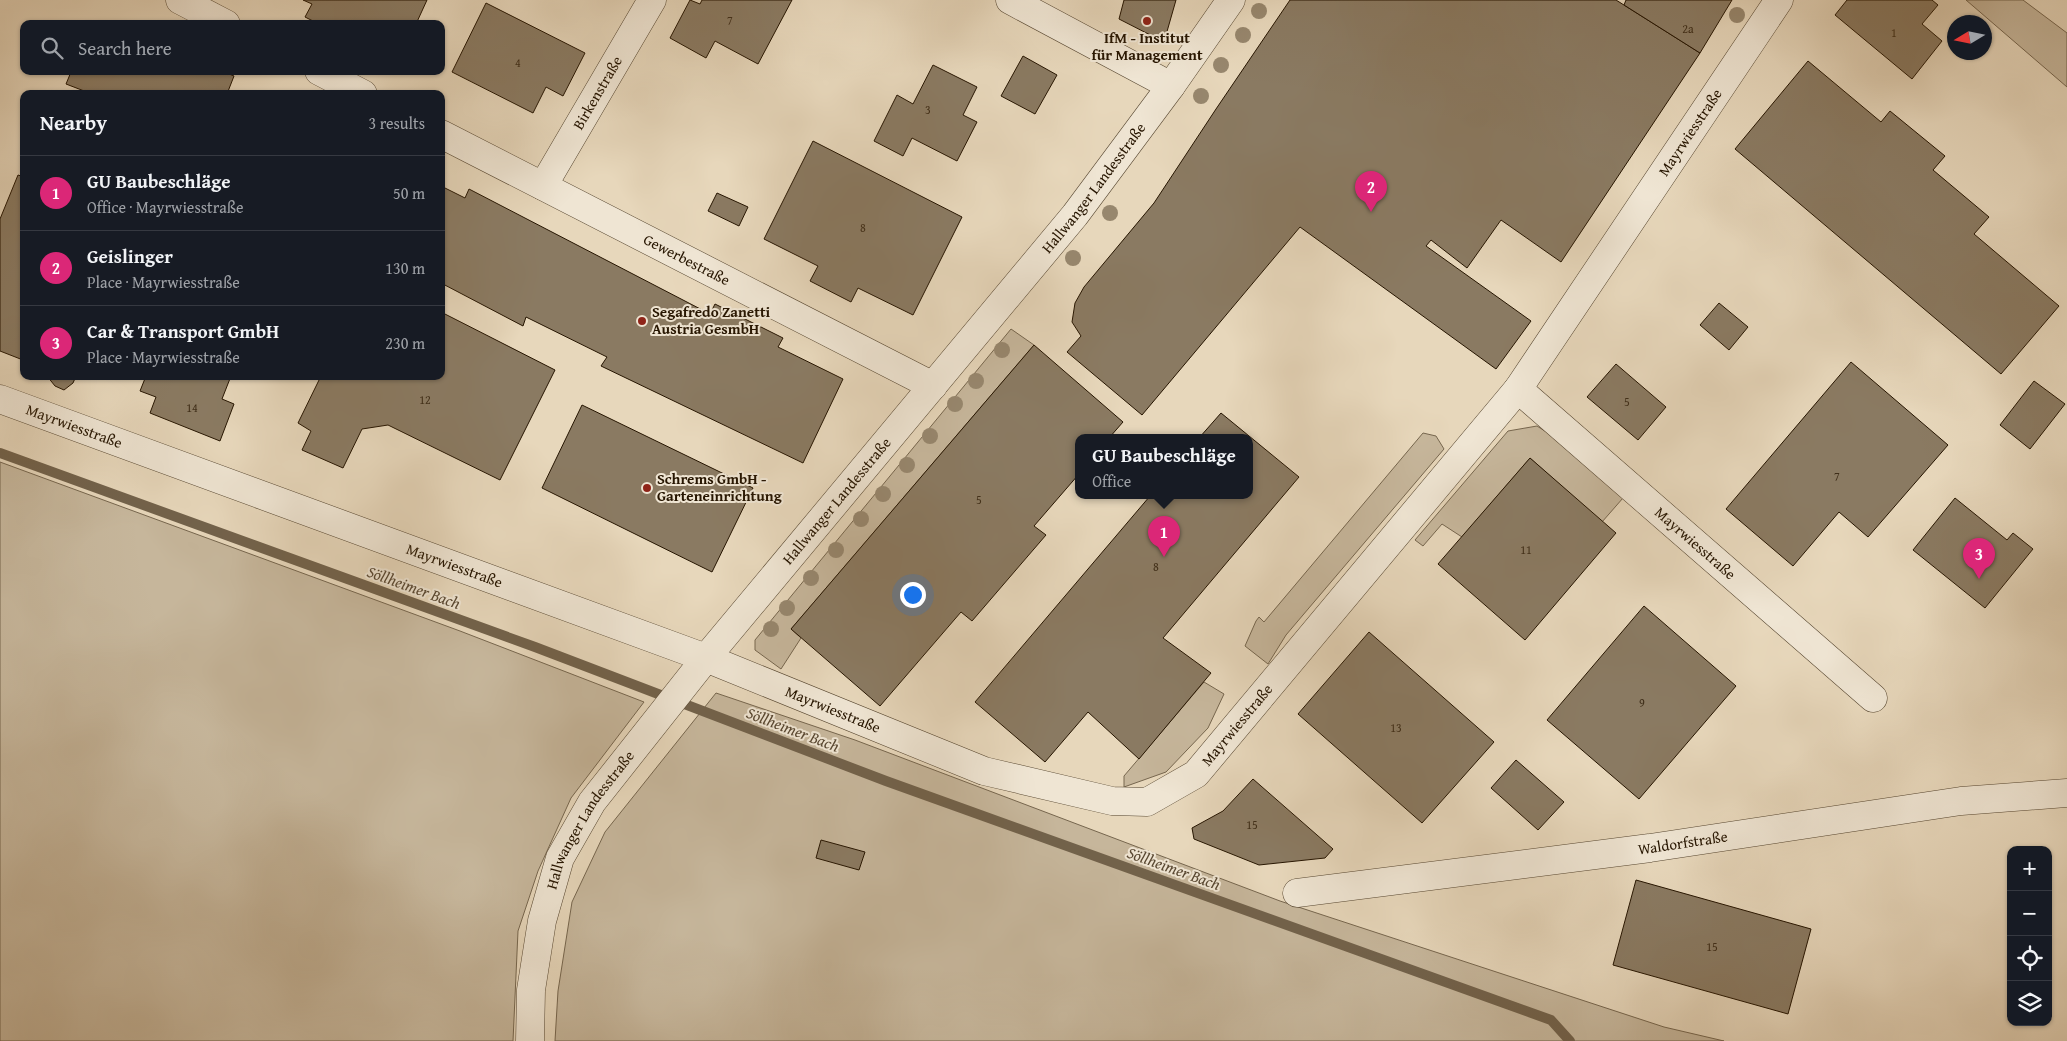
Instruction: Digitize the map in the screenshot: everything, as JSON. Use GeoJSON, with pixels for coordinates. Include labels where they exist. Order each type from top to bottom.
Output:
{"type":"FeatureCollection","features":[{"type":"Feature","properties":{"kind":"street"},"geometry":{"type":"LineString","coordinates":[[180,0],[218,20]]}},
{"type":"Feature","properties":{"kind":"street","name":"Birkenstraße"},"geometry":{"type":"LineString","coordinates":[[544,186],[652,0]]}},
{"type":"Feature","properties":{"kind":"street"},"geometry":{"type":"LineString","coordinates":[[1010,0],[1171,86]]}},
{"type":"Feature","properties":{"kind":"street","name":"Hallwanger Landesstraße"},"geometry":{"type":"LineString","coordinates":[[530,1041],[530,990],[542,921],[560,858],[592,802],[702,664],[1075,215],[1171,86],[1231,0]]}},
{"type":"Feature","properties":{"kind":"street","name":"Mayrwiesstraße"},"geometry":{"type":"LineString","coordinates":[[0,398],[984,771],[1112,801],[1147,802],[1196,774],[1518,389],[1779,0]]}},
{"type":"Feature","properties":{"kind":"street"},"geometry":{"type":"LineString","coordinates":[[327,75],[355,90]]}},
{"type":"Feature","properties":{"kind":"street","name":"Gewerbestraße"},"geometry":{"type":"LineString","coordinates":[[445,136],[933,386]]}},
{"type":"Feature","properties":{"kind":"street","name":"Mayrwiesstraße"},"geometry":{"type":"LineString","coordinates":[[1518,389],[1872,698]]}},
{"type":"Feature","properties":{"kind":"street","name":"Waldorfstraße"},"geometry":{"type":"LineString","coordinates":[[1297,893],[1650,848],[1962,802],[2067,793]]}},
{"type":"Feature","properties":{"kind":"shaded area"},"geometry":{"type":"Polygon","coordinates":[[[1966,0],[2023,0],[2067,33],[2067,87],[1992,22],[1992,15],[1983,15],[1966,0]]]}},
{"type":"Feature","properties":{"kind":"shaded area"},"geometry":{"type":"Polygon","coordinates":[[[1011,329],[1034,345],[791,629],[801,638],[781,669],[755,650],[755,640],[1011,329]]]}},
{"type":"Feature","properties":{"kind":"shaded area"},"geometry":{"type":"Polygon","coordinates":[[[1537,426],[1551,435],[1623,498],[1602,522],[1530,458],[1462,537],[1442,524],[1423,546],[1415,540],[1508,431],[1537,426]]]}},
{"type":"Feature","properties":{"kind":"shaded area"},"geometry":{"type":"Polygon","coordinates":[[[1423,433],[1436,436],[1444,449],[1286,635],[1268,664],[1245,646],[1256,621],[1259,617],[1264,622],[1423,433]]]}},
{"type":"Feature","properties":{"kind":"shaded area"},"geometry":{"type":"Polygon","coordinates":[[[0,462],[460,631],[644,702],[571,798],[538,871],[518,931],[513,1041],[0,1041],[0,462]]]}},
{"type":"Feature","properties":{"kind":"shaded area"},"geometry":{"type":"Polygon","coordinates":[[[1204,682],[1224,694],[1208,728],[1166,772],[1124,787],[1124,776],[1204,682]]]}},
{"type":"Feature","properties":{"kind":"shaded area"},"geometry":{"type":"Polygon","coordinates":[[[716,693],[855,740],[1280,901],[1664,1027],[1724,1041],[555,1041],[558,991],[572,902],[605,832],[716,693]]]}},
{"type":"Feature","properties":{"kind":"building"},"geometry":{"type":"Polygon","coordinates":[[[303,0],[427,0],[418,20],[311,20],[305,17],[312,4],[303,0]]]}},
{"type":"Feature","properties":{"kind":"building"},"geometry":{"type":"Polygon","coordinates":[[[690,0],[700,4],[702,0],[792,0],[758,64],[715,41],[706,58],[670,38],[690,0]]]}},
{"type":"Feature","properties":{"kind":"building","name":"IfM - Institut für Management"},"geometry":{"type":"Polygon","coordinates":[[[1124,0],[1176,0],[1164,42],[1119,19],[1124,0]]]}},
{"type":"Feature","properties":{"kind":"building"},"geometry":{"type":"Polygon","coordinates":[[[1290,0],[1616,0],[1700,53],[1561,262],[1501,220],[1467,268],[1431,240],[1426,246],[1531,321],[1496,369],[1300,227],[1142,415],[1067,352],[1081,336],[1072,322],[1075,303],[1084,287],[1154,203],[1290,0]]]}},
{"type":"Feature","properties":{"kind":"building"},"geometry":{"type":"Polygon","coordinates":[[[1626,0],[1732,0],[1700,53],[1624,5],[1626,0]]]}},
{"type":"Feature","properties":{"kind":"building"},"geometry":{"type":"Polygon","coordinates":[[[1847,0],[1932,0],[1938,5],[1922,24],[1942,41],[1912,79],[1835,15],[1847,0]]]}},
{"type":"Feature","properties":{"kind":"building"},"geometry":{"type":"Polygon","coordinates":[[[486,3],[585,53],[563,96],[546,87],[533,113],[452,72],[486,3]]]}},
{"type":"Feature","properties":{"kind":"building"},"geometry":{"type":"Polygon","coordinates":[[[1023,56],[1057,75],[1035,114],[1001,96],[1023,56]]]}},
{"type":"Feature","properties":{"kind":"building"},"geometry":{"type":"Polygon","coordinates":[[[1808,61],[1881,122],[1890,111],[1945,156],[1933,170],[1989,217],[1974,234],[2059,306],[2001,374],[1735,149],[1808,61]]]}},
{"type":"Feature","properties":{"kind":"building"},"geometry":{"type":"Polygon","coordinates":[[[933,65],[977,87],[963,115],[977,122],[957,161],[912,138],[903,156],[874,141],[897,95],[913,104],[933,65]]]}},
{"type":"Feature","properties":{"kind":"building"},"geometry":{"type":"Polygon","coordinates":[[[70,75],[234,76],[229,90],[82,90],[66,84],[70,75]]]}},
{"type":"Feature","properties":{"kind":"building"},"geometry":{"type":"Polygon","coordinates":[[[813,141],[962,217],[913,315],[858,288],[851,302],[810,281],[818,266],[764,239],[813,141]]]}},
{"type":"Feature","properties":{"kind":"building"},"geometry":{"type":"Polygon","coordinates":[[[18,175],[20,176],[20,359],[0,351],[0,219],[18,175]]]}},
{"type":"Feature","properties":{"kind":"building","name":"Segafredo Zanetti Austria GesmbH"},"geometry":{"type":"Polygon","coordinates":[[[445,188],[465,198],[469,189],[710,314],[715,304],[783,338],[778,347],[843,379],[803,463],[601,366],[607,357],[526,317],[523,326],[445,285],[445,188]]]}},
{"type":"Feature","properties":{"kind":"building"},"geometry":{"type":"Polygon","coordinates":[[[717,193],[748,207],[739,226],[708,211],[717,193]]]}},
{"type":"Feature","properties":{"kind":"building"},"geometry":{"type":"Polygon","coordinates":[[[1719,303],[1748,327],[1729,350],[1700,325],[1719,303]]]}},
{"type":"Feature","properties":{"kind":"building"},"geometry":{"type":"Polygon","coordinates":[[[445,314],[555,370],[500,480],[388,425],[362,429],[343,468],[302,450],[311,431],[298,423],[319,380],[445,380],[445,314]]]}},
{"type":"Feature","properties":{"kind":"building"},"geometry":{"type":"Polygon","coordinates":[[[1034,345],[1123,422],[1112,434],[1075,434],[1075,479],[1034,526],[1046,535],[972,621],[961,612],[880,706],[791,629],[1034,345]]]}},
{"type":"Feature","properties":{"kind":"building"},"geometry":{"type":"Polygon","coordinates":[[[1851,362],[1948,445],[1868,537],[1839,512],[1793,566],[1726,509],[1851,362]]]}},
{"type":"Feature","properties":{"kind":"building"},"geometry":{"type":"Polygon","coordinates":[[[1616,364],[1666,407],[1638,440],[1587,397],[1616,364]]]}},
{"type":"Feature","properties":{"kind":"building"},"geometry":{"type":"Polygon","coordinates":[[[50,380],[74,380],[64,390],[55,386],[50,380]]]}},
{"type":"Feature","properties":{"kind":"building"},"geometry":{"type":"Polygon","coordinates":[[[144,380],[229,380],[222,399],[234,404],[220,441],[150,413],[156,397],[140,391],[144,380]]]}},
{"type":"Feature","properties":{"kind":"building"},"geometry":{"type":"Polygon","coordinates":[[[2034,381],[2065,404],[2030,449],[2000,425],[2034,381]]]}},
{"type":"Feature","properties":{"kind":"building","name":"Schrems GmbH - Garteneinrichtung"},"geometry":{"type":"Polygon","coordinates":[[[582,405],[753,488],[712,572],[542,488],[582,405]]]}},
{"type":"Feature","properties":{"kind":"building"},"geometry":{"type":"Polygon","coordinates":[[[1221,413],[1247,434],[1203,434],[1221,413]]]}},
{"type":"Feature","properties":{"kind":"building"},"geometry":{"type":"Polygon","coordinates":[[[1253,439],[1299,477],[1163,638],[1211,673],[1139,759],[1088,712],[1045,762],[975,702],[1147,499],[1253,499],[1253,439]]]}},
{"type":"Feature","properties":{"kind":"building"},"geometry":{"type":"Polygon","coordinates":[[[1530,458],[1616,533],[1525,640],[1438,564],[1530,458]]]}},
{"type":"Feature","properties":{"kind":"building"},"geometry":{"type":"Polygon","coordinates":[[[1955,498],[2007,540],[2013,533],[2033,549],[1985,608],[1913,550],[1955,498]]]}},
{"type":"Feature","properties":{"kind":"building"},"geometry":{"type":"Polygon","coordinates":[[[1644,606],[1736,686],[1639,799],[1547,720],[1644,606]]]}},
{"type":"Feature","properties":{"kind":"building"},"geometry":{"type":"Polygon","coordinates":[[[1369,632],[1494,742],[1422,823],[1298,714],[1369,632]]]}},
{"type":"Feature","properties":{"kind":"building"},"geometry":{"type":"Polygon","coordinates":[[[1516,760],[1564,802],[1538,830],[1491,788],[1516,760]]]}},
{"type":"Feature","properties":{"kind":"building"},"geometry":{"type":"Polygon","coordinates":[[[1253,779],[1333,849],[1325,858],[1259,865],[1194,839],[1192,828],[1223,811],[1253,779]]]}},
{"type":"Feature","properties":{"kind":"building"},"geometry":{"type":"Polygon","coordinates":[[[821,840],[865,852],[859,870],[816,858],[821,840]]]}},
{"type":"Feature","properties":{"kind":"building"},"geometry":{"type":"Polygon","coordinates":[[[1636,880],[1811,929],[1788,1014],[1613,965],[1636,880]]]}},
{"type":"Feature","properties":{"kind":"waterway","name":"Söllheimer Bach"},"geometry":{"type":"LineString","coordinates":[[0,453],[535,647],[886,781],[1551,1020],[1570,1041]]}},
{"type":"Feature","properties":{"kind":"place","name":"IfM - Institut für Management"},"geometry":{"type":"Point","coordinates":[1147,21]}},
{"type":"Feature","properties":{"kind":"place","name":"Geislinger"},"geometry":{"type":"Point","coordinates":[1371,212]}},
{"type":"Feature","properties":{"kind":"place","name":"Segafredo Zanetti Austria GesmbH"},"geometry":{"type":"Point","coordinates":[642,321]}},
{"type":"Feature","properties":{"kind":"place","name":"Schrems GmbH - Garteneinrichtung"},"geometry":{"type":"Point","coordinates":[647,488]}},
{"type":"Feature","properties":{"kind":"place","name":"GU Baubeschläge"},"geometry":{"type":"Point","coordinates":[1164,557]}},
{"type":"Feature","properties":{"kind":"place","name":"Car & Transport GmbH"},"geometry":{"type":"Point","coordinates":[1979,579]}}]}
